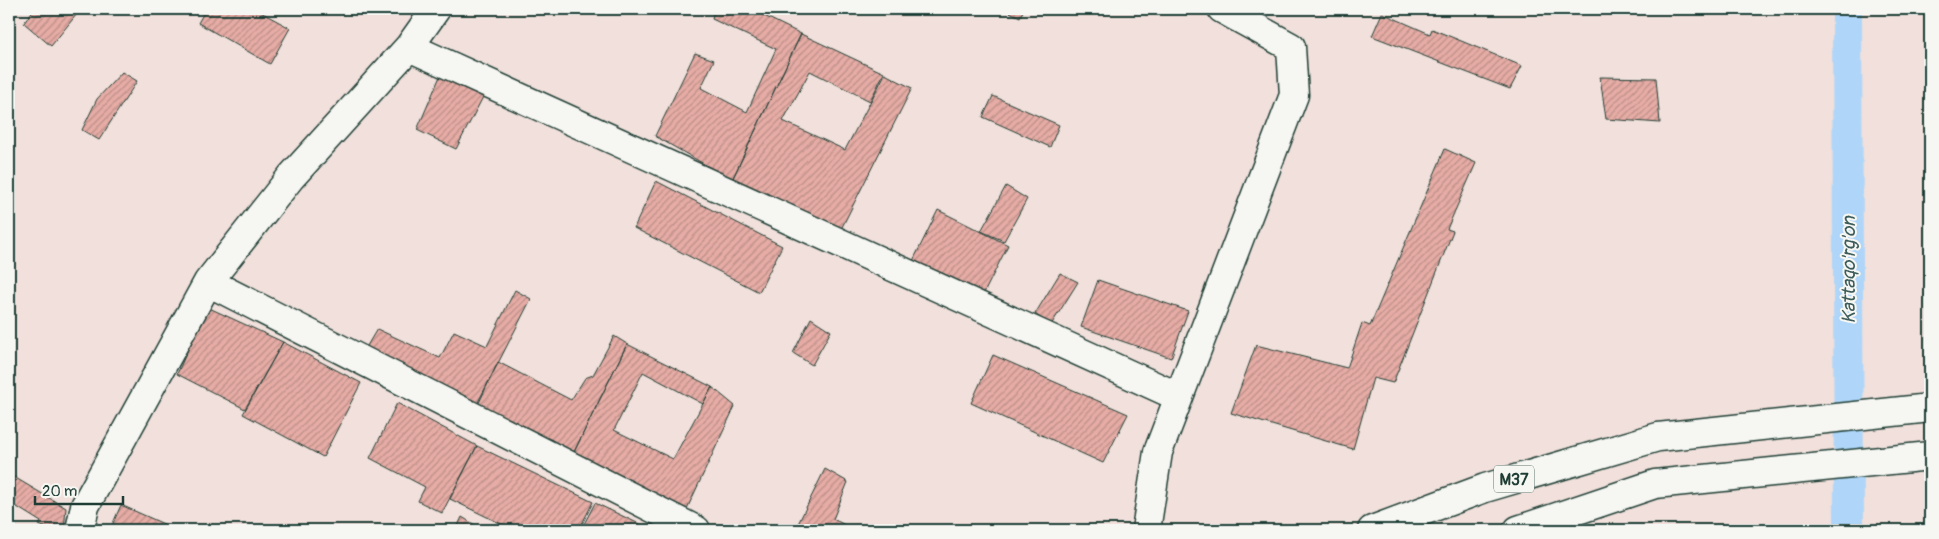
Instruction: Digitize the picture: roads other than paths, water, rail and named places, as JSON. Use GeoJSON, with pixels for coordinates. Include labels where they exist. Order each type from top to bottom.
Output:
{"type":"FeatureCollection","features":[{"type":"Feature","properties":{"kind":"main road"},"geometry":{"type":"LineString","coordinates":[[80,530],[84,506],[208,282],[291,177],[409,47],[436,9]]}},
{"type":"Feature","properties":{"kind":"main road"},"geometry":{"type":"LineString","coordinates":[[1146,530],[1158,452],[1294,95],[1291,47],[1222,9]]}},
{"type":"Feature","properties":{"kind":"main road"},"geometry":{"type":"LineString","coordinates":[[409,47],[1179,397]]}},
{"type":"Feature","properties":{"kind":"main road"},"geometry":{"type":"LineString","coordinates":[[208,282],[696,530]]}},
{"type":"Feature","properties":{"kind":"main road","name":"M37"},"geometry":{"type":"LineString","coordinates":[[1372,530],[1485,488],[1658,437],[1930,408]]}},
{"type":"Feature","properties":{"kind":"main road"},"geometry":{"type":"LineString","coordinates":[[1518,530],[1655,484],[1930,456]]}},
{"type":"Feature","properties":{"kind":"waterway","name":"Kattaqo'rg'on"},"geometry":{"type":"LineString","coordinates":[[1847,9],[1849,530]]}}]}
